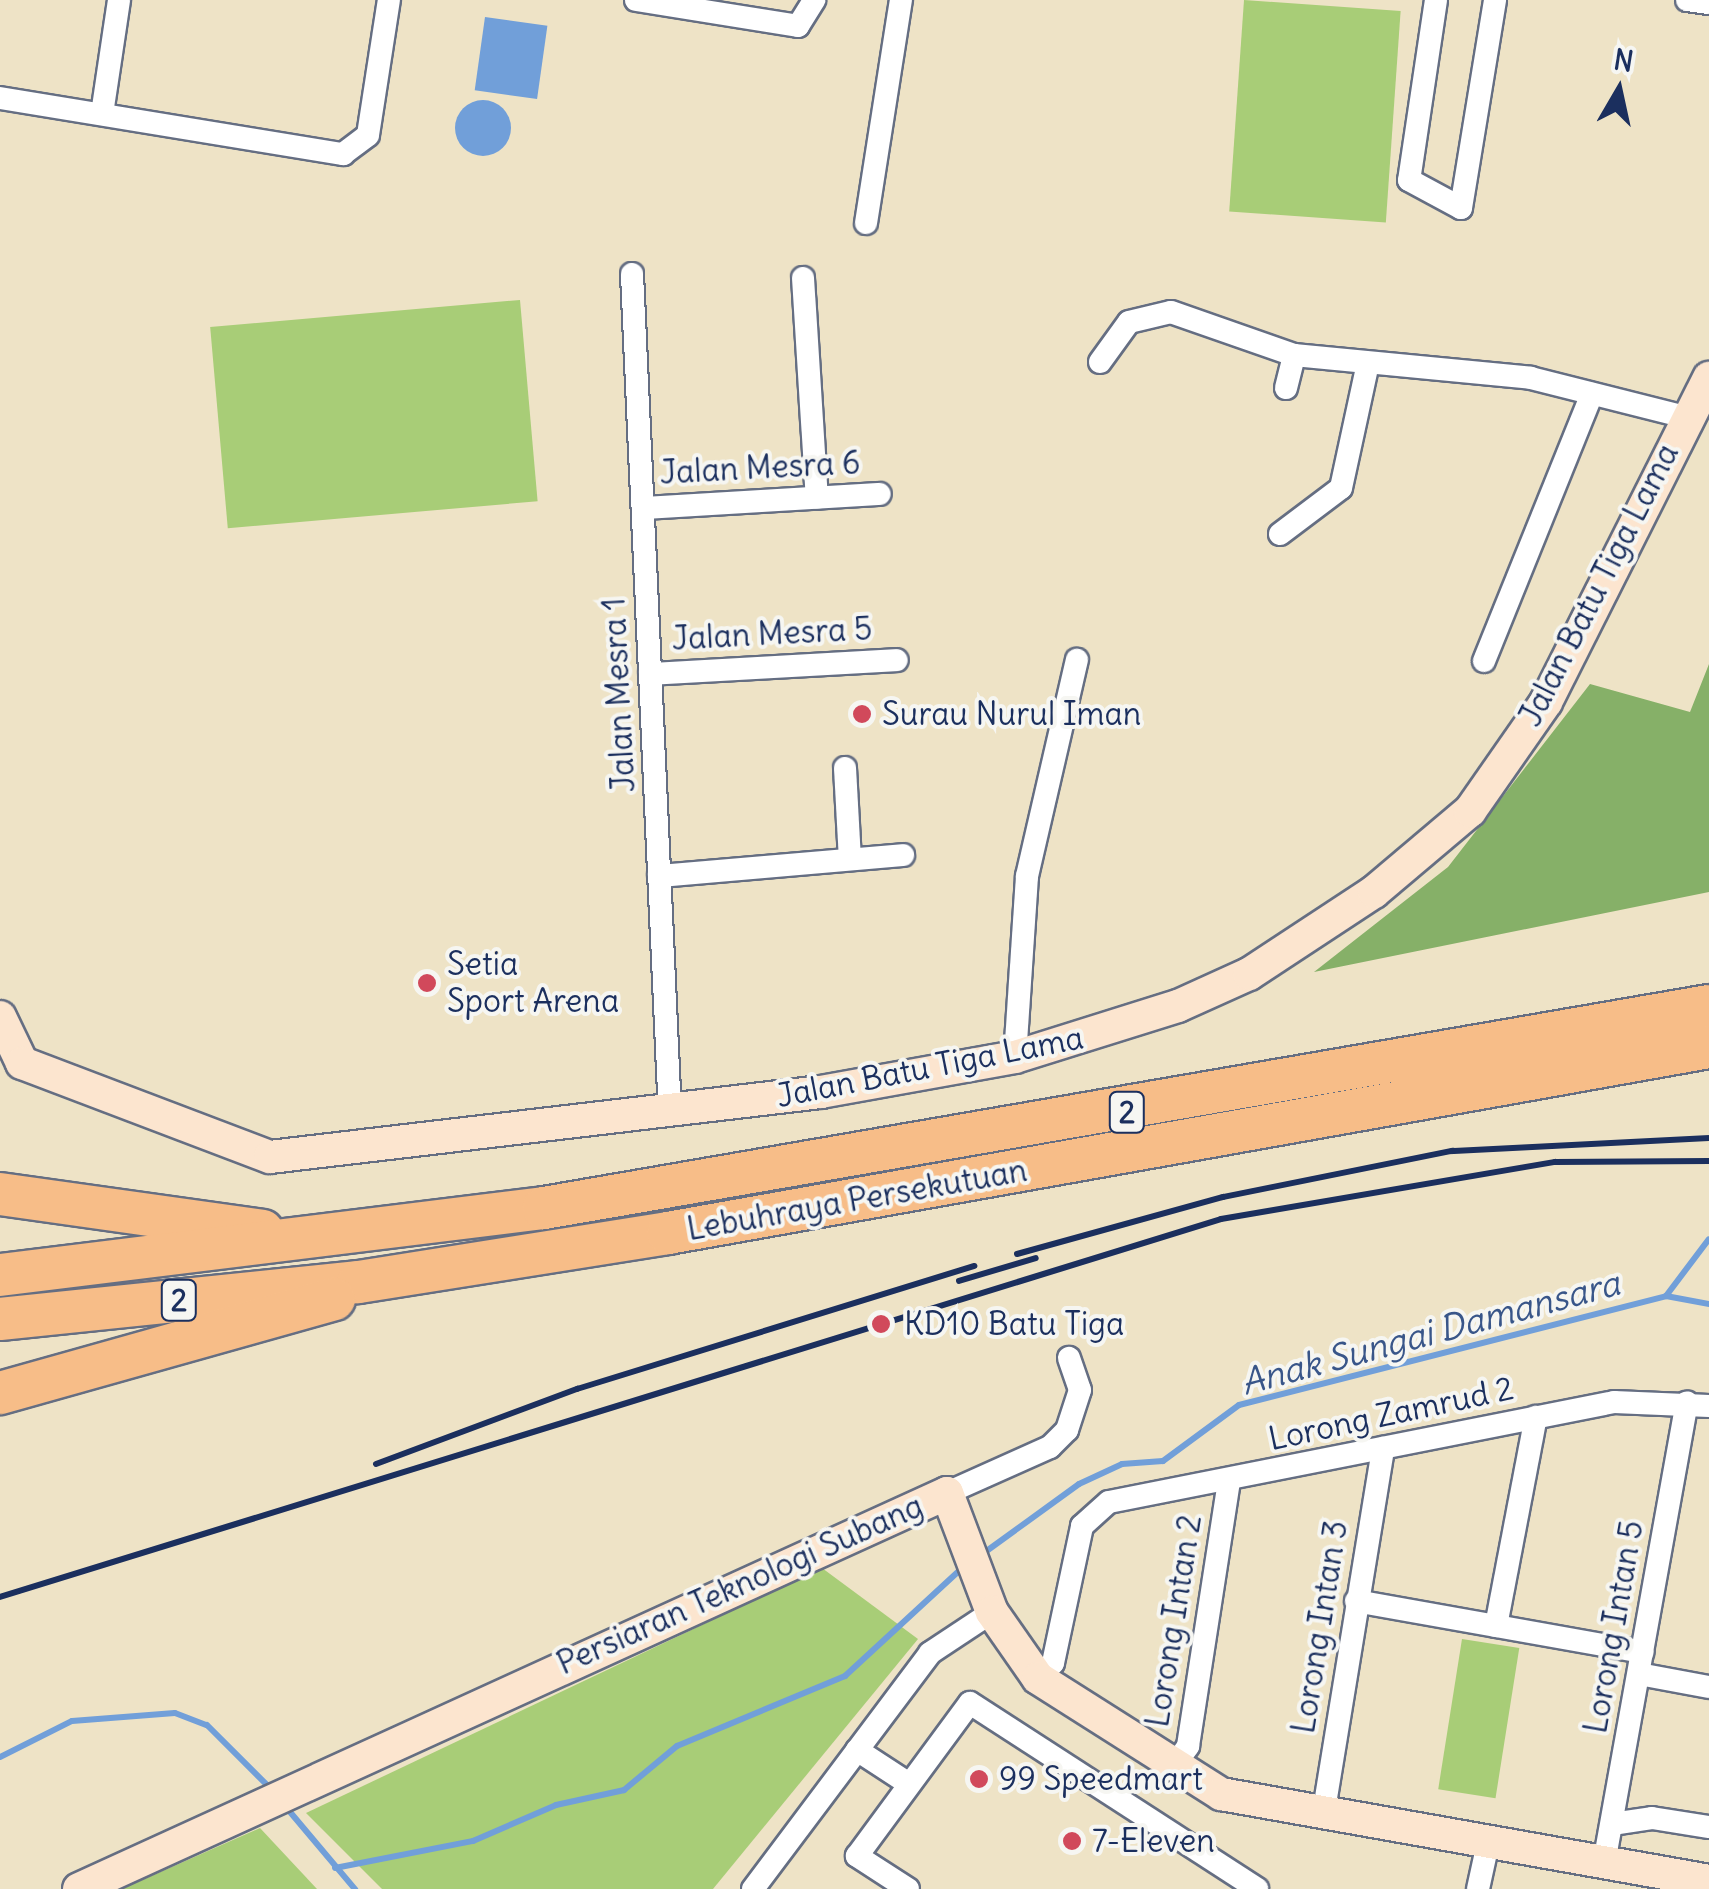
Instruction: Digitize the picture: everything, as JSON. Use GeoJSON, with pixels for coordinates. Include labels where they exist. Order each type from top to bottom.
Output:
{"type":"FeatureCollection","features":[{"type":"Feature","properties":{"kind":"highway","name":"Lebuhraya Persekutuan"},"geometry":{"type":"LineString","coordinates":[[0,1275],[336,1240],[1359,1074],[1709,1006]]}},
{"type":"Feature","properties":{"kind":"highway","name":"Lebuhraya Persekutuan"},"geometry":{"type":"LineString","coordinates":[[0,1319],[359,1282],[1709,1047]]}},
{"type":"Feature","properties":{"kind":"highway"},"geometry":{"type":"LineString","coordinates":[[0,1194],[336,1240]]}},
{"type":"Feature","properties":{"kind":"highway"},"geometry":{"type":"LineString","coordinates":[[0,1393],[297,1315],[359,1282]]}},
{"type":"Feature","properties":{"kind":"street"},"geometry":{"type":"LineString","coordinates":[[102,114],[119,0]]}},
{"type":"Feature","properties":{"kind":"street"},"geometry":{"type":"LineString","coordinates":[[0,98],[343,154],[368,135],[389,0]]}},
{"type":"Feature","properties":{"kind":"street"},"geometry":{"type":"LineString","coordinates":[[636,0],[798,26],[814,0]]}},
{"type":"Feature","properties":{"kind":"street"},"geometry":{"type":"LineString","coordinates":[[866,223],[901,0]]}},
{"type":"Feature","properties":{"kind":"street"},"geometry":{"type":"LineString","coordinates":[[1436,0],[1409,180],[1461,208],[1496,0]]}},
{"type":"Feature","properties":{"kind":"street"},"geometry":{"type":"LineString","coordinates":[[1687,0],[1709,2]]}},
{"type":"Feature","properties":{"kind":"street","name":"Jalan Mesra 1"},"geometry":{"type":"LineString","coordinates":[[632,274],[670,1114]]}},
{"type":"Feature","properties":{"kind":"street"},"geometry":{"type":"LineString","coordinates":[[803,278],[817,498]]}},
{"type":"Feature","properties":{"kind":"street"},"geometry":{"type":"LineString","coordinates":[[1100,362],[1128,322],[1172,312],[1294,355],[1592,394],[1685,417]]}},
{"type":"Feature","properties":{"kind":"street"},"geometry":{"type":"LineString","coordinates":[[1286,388],[1294,355]]}},
{"type":"Feature","properties":{"kind":"street"},"geometry":{"type":"LineString","coordinates":[[1280,534],[1341,488],[1368,363]]}},
{"type":"Feature","properties":{"kind":"street","name":"Jalan Batu Tiga Lama"},"geometry":{"type":"LineString","coordinates":[[0,1016],[22,1063],[270,1157],[670,1114],[1014,1056],[1110,1032],[1249,974],[1374,892],[1470,811],[1546,702],[1685,417],[1709,378]]}},
{"type":"Feature","properties":{"kind":"street"},"geometry":{"type":"LineString","coordinates":[[1484,661],[1592,394]]}},
{"type":"Feature","properties":{"kind":"street","name":"Jalan Mesra 6"},"geometry":{"type":"LineString","coordinates":[[643,508],[880,494]]}},
{"type":"Feature","properties":{"kind":"street","name":"Jalan Mesra 5"},"geometry":{"type":"LineString","coordinates":[[650,674],[897,660]]}},
{"type":"Feature","properties":{"kind":"street"},"geometry":{"type":"LineString","coordinates":[[1014,1056],[1027,876],[1077,660]]}},
{"type":"Feature","properties":{"kind":"street"},"geometry":{"type":"LineString","coordinates":[[845,768],[850,858]]}},
{"type":"Feature","properties":{"kind":"street"},"geometry":{"type":"LineString","coordinates":[[659,876],[903,855]]}},
{"type":"Feature","properties":{"kind":"street"},"geometry":{"type":"LineString","coordinates":[[946,1493],[1050,1448],[1067,1430],[1080,1390],[1070,1358]]}},
{"type":"Feature","properties":{"kind":"street","name":"Lorong Zamrud 2"},"geometry":{"type":"LineString","coordinates":[[1038,1678],[1053,1662],[1090,1515],[1109,1502],[1229,1482],[1614,1402],[1698,1404]]}},
{"type":"Feature","properties":{"kind":"street","name":"Lorong Intan 5"},"geometry":{"type":"LineString","coordinates":[[1604,1864],[1640,1663],[1698,1404]]}},
{"type":"Feature","properties":{"kind":"street"},"geometry":{"type":"LineString","coordinates":[[1496,1626],[1536,1417]]}},
{"type":"Feature","properties":{"kind":"street","name":"Lorong Intan 3"},"geometry":{"type":"LineString","coordinates":[[1323,1816],[1383,1448]]}},
{"type":"Feature","properties":{"kind":"street","name":"Lorong Intan 2"},"geometry":{"type":"LineString","coordinates":[[1174,1768],[1188,1746],[1229,1482]]}},
{"type":"Feature","properties":{"kind":"street","name":"Persiaran Teknologi Subang"},"geometry":{"type":"LineString","coordinates":[[79,1889],[306,1778],[946,1493],[992,1612],[1038,1678],[1174,1768],[1221,1794],[1323,1816],[1709,1882]]}},
{"type":"Feature","properties":{"kind":"street"},"geometry":{"type":"LineString","coordinates":[[1356,1601],[1496,1626],[1640,1663],[1709,1686]]}},
{"type":"Feature","properties":{"kind":"street"},"geometry":{"type":"LineString","coordinates":[[753,1889],[950,1632],[992,1612]]}},
{"type":"Feature","properties":{"kind":"street"},"geometry":{"type":"LineString","coordinates":[[908,1889],[858,1856],[906,1782],[970,1702],[1256,1889]]}},
{"type":"Feature","properties":{"kind":"street"},"geometry":{"type":"LineString","coordinates":[[857,1750],[906,1782]]}},
{"type":"Feature","properties":{"kind":"street"},"geometry":{"type":"LineString","coordinates":[[1612,1824],[1652,1818],[1709,1827]]}},
{"type":"Feature","properties":{"kind":"street"},"geometry":{"type":"LineString","coordinates":[[1478,1889],[1488,1843]]}},
{"type":"Feature","properties":{"kind":"green space"},"geometry":{"type":"Polygon","coordinates":[[[1244,0],[1401,11],[1386,222],[1229,211],[1244,0]]]}},
{"type":"Feature","properties":{"kind":"green space"},"geometry":{"type":"Polygon","coordinates":[[[520,300],[538,501],[228,528],[210,327],[520,300]]]}},
{"type":"Feature","properties":{"kind":"green space"},"geometry":{"type":"Polygon","coordinates":[[[1709,664],[1709,892],[1314,972],[1448,867],[1590,684],[1690,712],[1709,664]]]}},
{"type":"Feature","properties":{"kind":"green space"},"geometry":{"type":"Polygon","coordinates":[[[822,1568],[918,1639],[713,1889],[382,1889],[306,1813],[822,1568]]]}},
{"type":"Feature","properties":{"kind":"green space"},"geometry":{"type":"Polygon","coordinates":[[[1462,1639],[1519,1648],[1496,1798],[1438,1789],[1462,1639]]]}},
{"type":"Feature","properties":{"kind":"green space"},"geometry":{"type":"Polygon","coordinates":[[[260,1828],[317,1889],[122,1889],[260,1828]]]}},
{"type":"Feature","properties":{"kind":"water"},"geometry":{"type":"Polygon","coordinates":[[[485,17],[547,26],[537,99],[475,90],[485,17]]]}},
{"type":"Feature","properties":{"kind":"water"},"geometry":{"type":"Polygon","coordinates":[[[483,100],[503,108],[511,128],[503,148],[483,156],[463,148],[455,128],[463,108],[483,100]]]}},
{"type":"Feature","properties":{"kind":"waterway"},"geometry":{"type":"LineString","coordinates":[[1666,1296],[1709,1239]]}},
{"type":"Feature","properties":{"kind":"waterway","name":"Anak Sungai Damansara"},"geometry":{"type":"LineString","coordinates":[[981,1555],[1079,1484],[1122,1464],[1163,1461],[1239,1405],[1666,1296],[1709,1304]]}},
{"type":"Feature","properties":{"kind":"waterway","name":"Anak Sungai Damansara"},"geometry":{"type":"LineString","coordinates":[[335,1868],[473,1841],[556,1805],[624,1790],[677,1746],[845,1676],[962,1568]]}},
{"type":"Feature","properties":{"kind":"waterway"},"geometry":{"type":"LineString","coordinates":[[0,1757],[72,1721],[175,1713],[207,1725],[270,1788]]}},
{"type":"Feature","properties":{"kind":"waterway"},"geometry":{"type":"LineString","coordinates":[[285,1806],[355,1889]]}},
{"type":"Feature","properties":{"kind":"railway"},"geometry":{"type":"LineString","coordinates":[[1017,1254],[1223,1197],[1452,1151],[1709,1138]]}},
{"type":"Feature","properties":{"kind":"railway"},"geometry":{"type":"LineString","coordinates":[[0,1597],[1221,1219],[1555,1162],[1709,1161]]}},
{"type":"Feature","properties":{"kind":"railway"},"geometry":{"type":"LineString","coordinates":[[959,1281],[1036,1258]]}},
{"type":"Feature","properties":{"kind":"railway"},"geometry":{"type":"LineString","coordinates":[[376,1464],[577,1389],[974,1266]]}},
{"type":"Feature","properties":{"kind":"place","name":"Surau Nurul Iman"},"geometry":{"type":"Point","coordinates":[862,714]}},
{"type":"Feature","properties":{"kind":"place","name":"Setia Sport Arena"},"geometry":{"type":"Point","coordinates":[427,983]}},
{"type":"Feature","properties":{"kind":"place","name":"KD10 Batu Tiga"},"geometry":{"type":"Point","coordinates":[881,1324]}},
{"type":"Feature","properties":{"kind":"place","name":"99 Speedmart"},"geometry":{"type":"Point","coordinates":[979,1779]}},
{"type":"Feature","properties":{"kind":"place","name":"7-Eleven"},"geometry":{"type":"Point","coordinates":[1072,1841]}}]}
